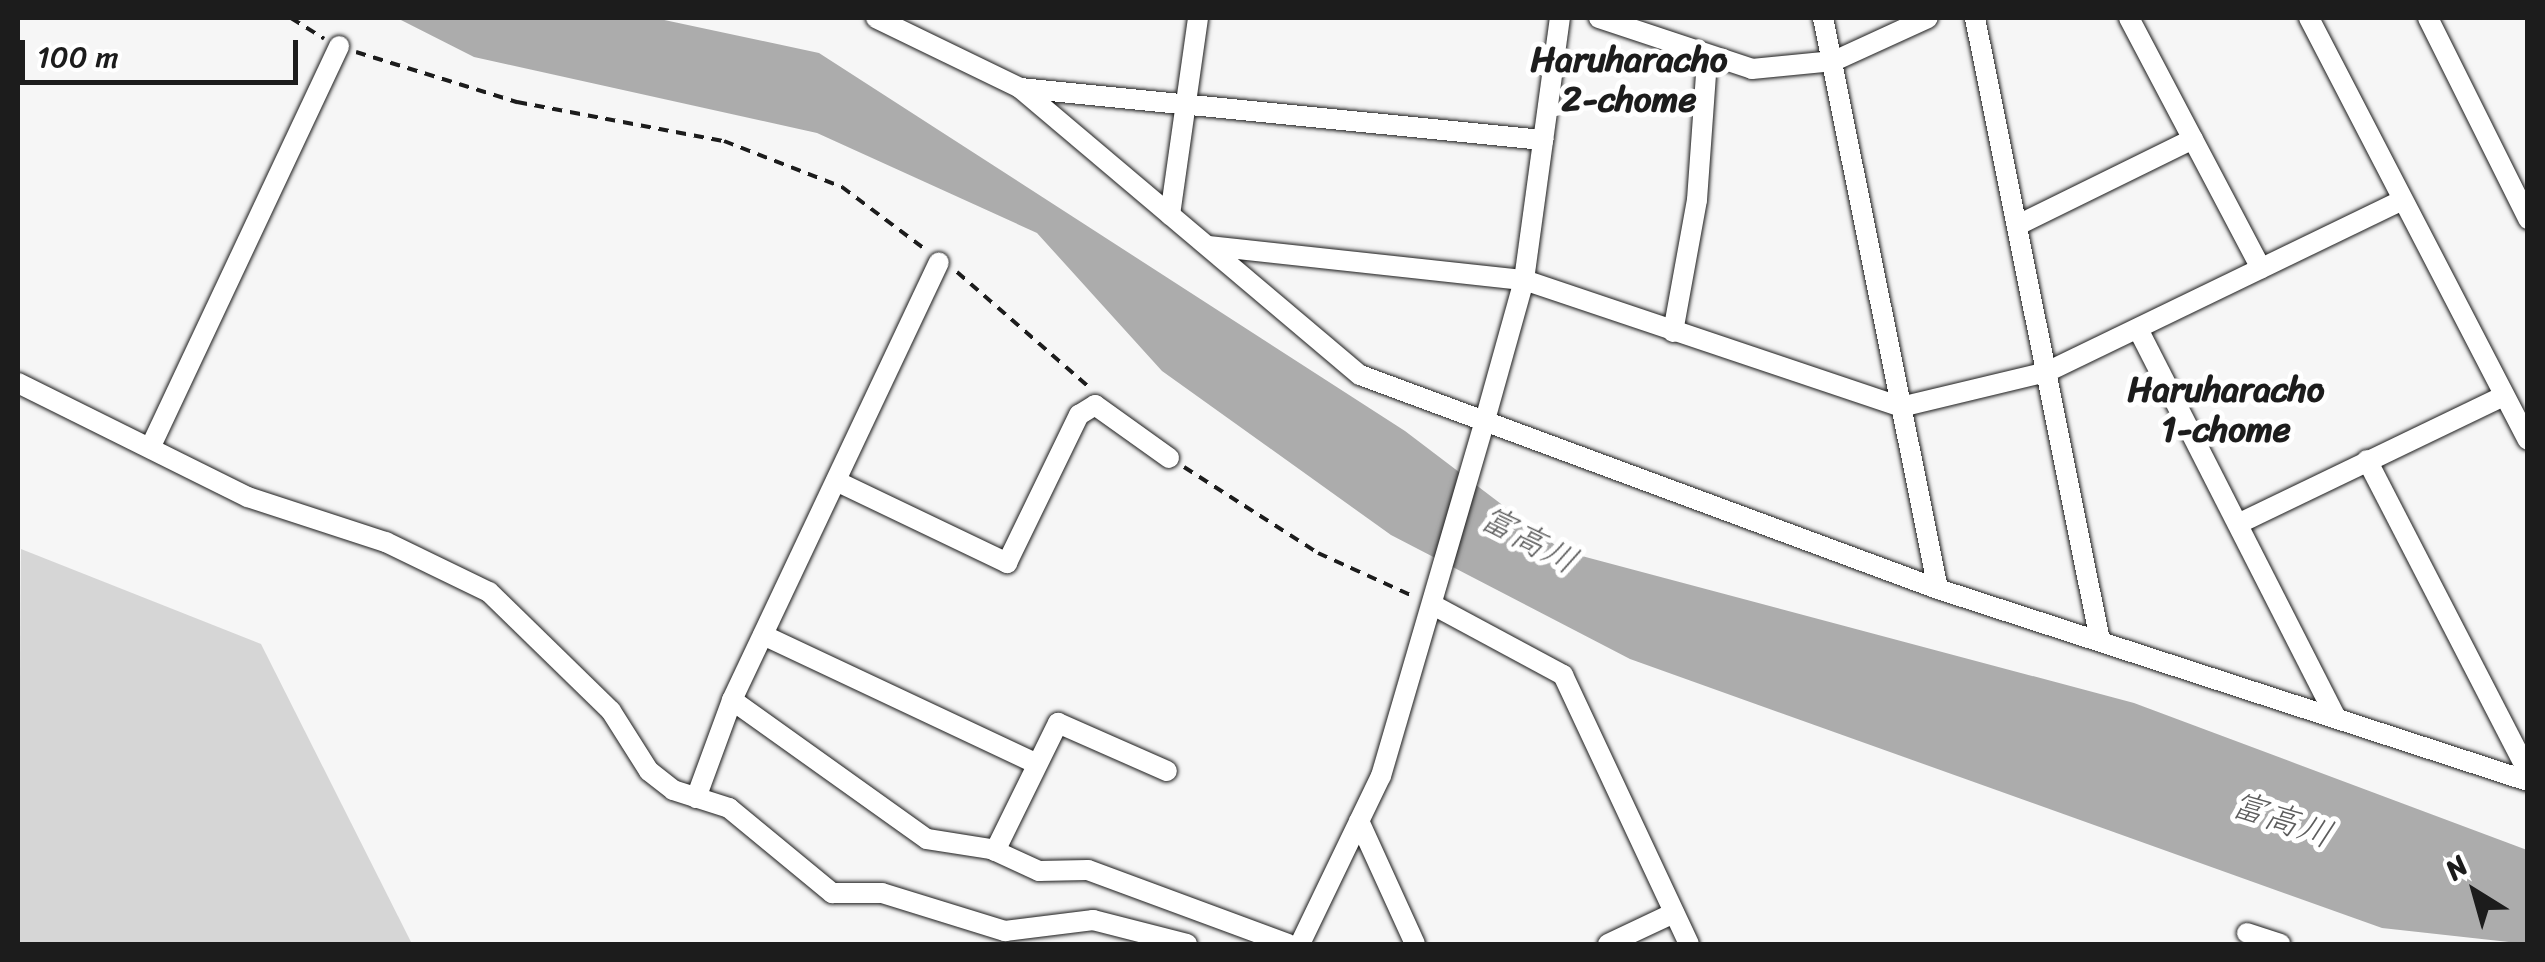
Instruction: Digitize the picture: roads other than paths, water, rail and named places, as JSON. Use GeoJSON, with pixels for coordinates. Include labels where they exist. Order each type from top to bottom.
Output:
{"type":"FeatureCollection","features":[{"type":"Feature","properties":{"kind":"street"},"geometry":{"type":"LineString","coordinates":[[876,18],[1020,88],[1360,375],[1481,430],[1938,590],[2334,715],[2528,781]]}},
{"type":"Feature","properties":{"kind":"street"},"geometry":{"type":"LineString","coordinates":[[1170,215],[1198,18]]}},
{"type":"Feature","properties":{"kind":"street"},"geometry":{"type":"LineString","coordinates":[[1300,944],[1359,821],[1433,596],[1524,280],[1560,18]]}},
{"type":"Feature","properties":{"kind":"street"},"geometry":{"type":"LineString","coordinates":[[1599,18],[1707,59],[1752,70],[1834,61],[1928,18]]}},
{"type":"Feature","properties":{"kind":"street"},"geometry":{"type":"LineString","coordinates":[[1823,18],[1938,590]]}},
{"type":"Feature","properties":{"kind":"street"},"geometry":{"type":"LineString","coordinates":[[1975,18],[2100,640]]}},
{"type":"Feature","properties":{"kind":"street"},"geometry":{"type":"LineString","coordinates":[[2129,18],[2262,268]]}},
{"type":"Feature","properties":{"kind":"street"},"geometry":{"type":"LineString","coordinates":[[2308,18],[2528,440]]}},
{"type":"Feature","properties":{"kind":"street"},"geometry":{"type":"LineString","coordinates":[[2428,18],[2528,219]]}},
{"type":"Feature","properties":{"kind":"street"},"geometry":{"type":"LineString","coordinates":[[151,446],[338,46]]}},
{"type":"Feature","properties":{"kind":"street"},"geometry":{"type":"LineString","coordinates":[[1673,332],[1697,200],[1707,59]]}},
{"type":"Feature","properties":{"kind":"street"},"geometry":{"type":"LineString","coordinates":[[1020,88],[1188,100],[1543,140]]}},
{"type":"Feature","properties":{"kind":"street"},"geometry":{"type":"LineString","coordinates":[[2018,225],[2194,139]]}},
{"type":"Feature","properties":{"kind":"street"},"geometry":{"type":"LineString","coordinates":[[1207,245],[1524,280],[1901,407],[2048,372],[2401,201]]}},
{"type":"Feature","properties":{"kind":"street"},"geometry":{"type":"LineString","coordinates":[[696,798],[732,700],[939,262]]}},
{"type":"Feature","properties":{"kind":"street"},"geometry":{"type":"LineString","coordinates":[[2138,329],[2240,523],[2334,715]]}},
{"type":"Feature","properties":{"kind":"street"},"geometry":{"type":"LineString","coordinates":[[18,383],[248,497],[386,542],[489,592],[610,711],[649,770],[696,798],[729,808],[832,893],[882,893],[973,926],[1040,930],[1093,920],[1187,944]]}},
{"type":"Feature","properties":{"kind":"street"},"geometry":{"type":"LineString","coordinates":[[2240,523],[2504,396]]}},
{"type":"Feature","properties":{"kind":"street"},"geometry":{"type":"LineString","coordinates":[[836,480],[1007,562],[1079,415],[1095,405],[1169,458]]}},
{"type":"Feature","properties":{"kind":"street"},"geometry":{"type":"LineString","coordinates":[[2368,460],[2528,772]]}},
{"type":"Feature","properties":{"kind":"street"},"geometry":{"type":"LineString","coordinates":[[1433,596],[1562,675],[1689,944]]}},
{"type":"Feature","properties":{"kind":"street"},"geometry":{"type":"LineString","coordinates":[[763,635],[1035,764]]}},
{"type":"Feature","properties":{"kind":"street"},"geometry":{"type":"LineString","coordinates":[[732,700],[927,839],[996,851],[1039,871],[1088,870],[1288,944]]}},
{"type":"Feature","properties":{"kind":"street"},"geometry":{"type":"LineString","coordinates":[[996,851],[1058,723],[1167,771]]}},
{"type":"Feature","properties":{"kind":"street"},"geometry":{"type":"LineString","coordinates":[[1359,821],[1415,944]]}},
{"type":"Feature","properties":{"kind":"street"},"geometry":{"type":"LineString","coordinates":[[1608,944],[1674,913]]}},
{"type":"Feature","properties":{"kind":"street"},"geometry":{"type":"LineString","coordinates":[[2247,934],[2280,944]]}},
{"type":"Feature","properties":{"kind":"water","name":"富高川"},"geometry":{"type":"Polygon","coordinates":[[[397,18],[655,18],[819,53],[1405,431],[1563,551],[2134,703],[2527,850],[2527,944],[2382,928],[1630,659],[1391,535],[1162,371],[1037,233],[817,133],[474,57],[397,18]]]}},
{"type":"Feature","properties":{"kind":"district","name":"Haruharacho 2-chome"},"geometry":{"type":"Point","coordinates":[1629,79]}},
{"type":"Feature","properties":{"kind":"district","name":"Haruharacho 1-chome"},"geometry":{"type":"Point","coordinates":[2226,409]}}]}
